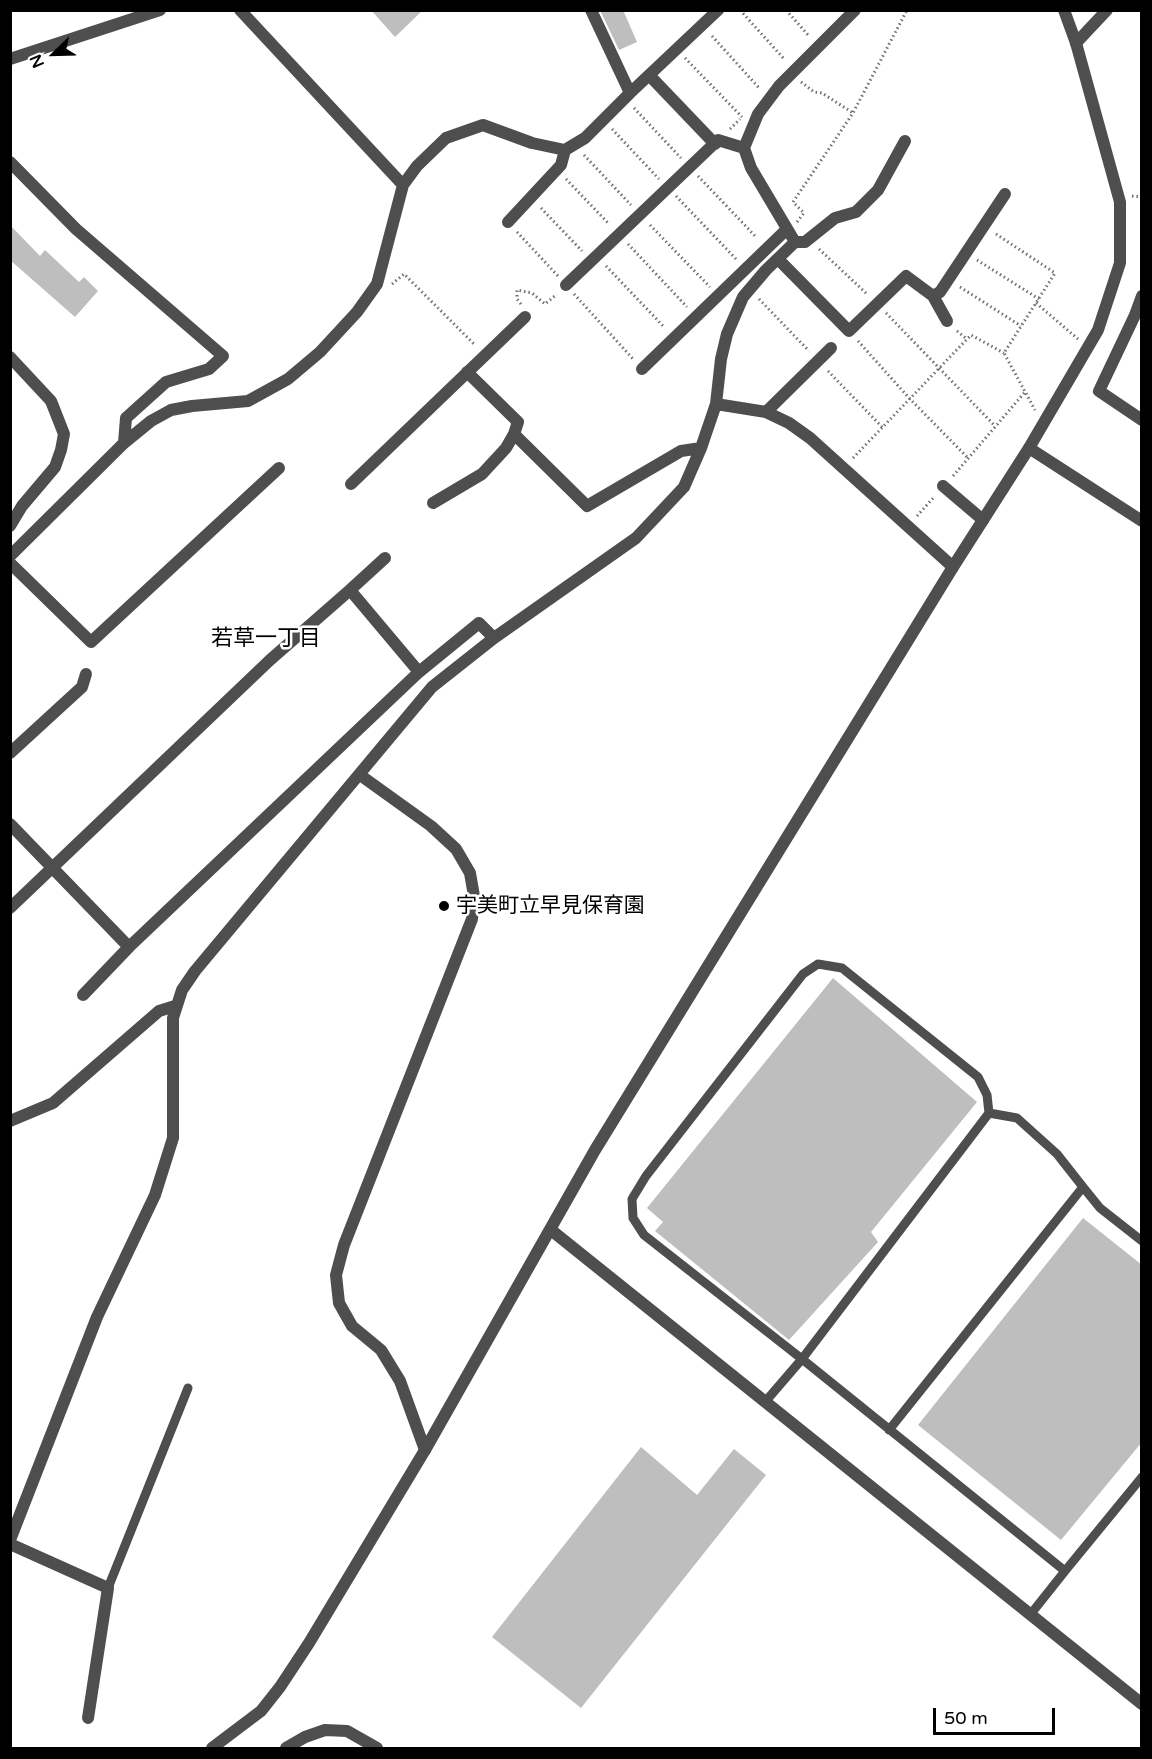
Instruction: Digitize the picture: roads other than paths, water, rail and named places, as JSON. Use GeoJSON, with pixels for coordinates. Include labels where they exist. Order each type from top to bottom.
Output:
{"type":"FeatureCollection","features":[{"type":"Feature","properties":{"kind":"street"},"geometry":{"type":"LineString","coordinates":[[10,59],[160,10]]}},
{"type":"Feature","properties":{"kind":"street"},"geometry":{"type":"LineString","coordinates":[[240,10],[403,185]]}},
{"type":"Feature","properties":{"kind":"street"},"geometry":{"type":"LineString","coordinates":[[591,10],[627,96]]}},
{"type":"Feature","properties":{"kind":"street"},"geometry":{"type":"LineString","coordinates":[[508,222],[561,165],[570,147],[585,138],[718,10]]}},
{"type":"Feature","properties":{"kind":"street"},"geometry":{"type":"LineString","coordinates":[[794,236],[751,168],[744,148],[758,114],[769,99],[855,10]]}},
{"type":"Feature","properties":{"kind":"street"},"geometry":{"type":"LineString","coordinates":[[212,1749],[261,1711],[309,1643],[424,1450],[595,1150],[953,567],[1029,448],[1098,330],[1120,263],[1120,202],[1076,43],[1064,10]]}},
{"type":"Feature","properties":{"kind":"street"},"geometry":{"type":"LineString","coordinates":[[1076,43],[1107,10]]}},
{"type":"Feature","properties":{"kind":"street"},"geometry":{"type":"LineString","coordinates":[[649,75],[714,144]]}},
{"type":"Feature","properties":{"kind":"street"},"geometry":{"type":"LineString","coordinates":[[10,556],[124,442],[152,421],[171,410],[248,401],[288,379],[320,351],[357,312],[374,287],[385,258],[403,185],[417,166],[446,138],[483,125],[532,143],[570,147]]}},
{"type":"Feature","properties":{"kind":"street"},"geometry":{"type":"LineString","coordinates":[[566,285],[718,140],[744,148]]}},
{"type":"Feature","properties":{"kind":"street"},"geometry":{"type":"LineString","coordinates":[[642,369],[767,248],[835,218],[856,212],[878,190],[905,141]]}},
{"type":"Feature","properties":{"kind":"street"},"geometry":{"type":"LineString","coordinates":[[10,162],[76,229],[223,356],[209,369],[166,382],[126,418],[124,442]]}},
{"type":"Feature","properties":{"kind":"street"},"geometry":{"type":"LineString","coordinates":[[933,296],[940,292],[1005,194]]}},
{"type":"Feature","properties":{"kind":"street"},"geometry":{"type":"LineString","coordinates":[[10,1540],[97,1317],[155,1195],[173,1138],[173,1018],[182,990],[432,687],[494,638],[636,538],[684,487],[701,448],[716,404],[721,358],[727,334],[743,297],[778,259],[794,236]]}},
{"type":"Feature","properties":{"kind":"street"},"geometry":{"type":"LineString","coordinates":[[778,259],[849,331],[906,276],[933,296],[947,321]]}},
{"type":"Feature","properties":{"kind":"street"},"geometry":{"type":"LineString","coordinates":[[1142,296],[1099,390],[1142,420]]}},
{"type":"Feature","properties":{"kind":"street"},"geometry":{"type":"LineString","coordinates":[[351,484],[525,317]]}},
{"type":"Feature","properties":{"kind":"street"},"geometry":{"type":"LineString","coordinates":[[766,412],[831,348]]}},
{"type":"Feature","properties":{"kind":"street"},"geometry":{"type":"LineString","coordinates":[[10,357],[51,401],[64,434],[55,467],[22,506],[10,526]]}},
{"type":"Feature","properties":{"kind":"street"},"geometry":{"type":"LineString","coordinates":[[433,502],[482,474],[506,448],[518,422],[467,372]]}},
{"type":"Feature","properties":{"kind":"street"},"geometry":{"type":"LineString","coordinates":[[716,404],[766,412],[789,423],[844,468],[953,567]]}},
{"type":"Feature","properties":{"kind":"street"},"geometry":{"type":"LineString","coordinates":[[514,434],[587,506],[681,451],[701,448]]}},
{"type":"Feature","properties":{"kind":"street"},"geometry":{"type":"LineString","coordinates":[[1029,448],[1142,521]]}},
{"type":"Feature","properties":{"kind":"street"},"geometry":{"type":"LineString","coordinates":[[10,563],[91,642],[279,468]]}},
{"type":"Feature","properties":{"kind":"street"},"geometry":{"type":"LineString","coordinates":[[943,486],[983,520]]}},
{"type":"Feature","properties":{"kind":"street"},"geometry":{"type":"LineString","coordinates":[[10,908],[270,660],[385,558]]}},
{"type":"Feature","properties":{"kind":"street"},"geometry":{"type":"LineString","coordinates":[[350,590],[419,672]]}},
{"type":"Feature","properties":{"kind":"street"},"geometry":{"type":"LineString","coordinates":[[83,996],[129,947],[419,672],[479,623],[494,638]]}},
{"type":"Feature","properties":{"kind":"street"},"geometry":{"type":"LineString","coordinates":[[10,753],[82,687],[86,674]]}},
{"type":"Feature","properties":{"kind":"street"},"geometry":{"type":"LineString","coordinates":[[360,775],[431,826],[456,849],[470,873],[474,896],[472,919],[344,1245],[336,1275],[339,1303],[352,1326],[381,1350],[400,1381],[424,1450]]}},
{"type":"Feature","properties":{"kind":"street"},"geometry":{"type":"LineString","coordinates":[[10,824],[129,947]]}},
{"type":"Feature","properties":{"kind":"street"},"geometry":{"type":"LineString","coordinates":[[12,1117],[53,1103],[159,1011],[175,1006]]}},
{"type":"Feature","properties":{"kind":"street"},"geometry":{"type":"LineString","coordinates":[[550,1230],[1142,1704]]}},
{"type":"Feature","properties":{"kind":"street"},"geometry":{"type":"LineString","coordinates":[[10,1544],[108,1588],[88,1718]]}},
{"type":"Feature","properties":{"kind":"street"},"geometry":{"type":"LineString","coordinates":[[286,1749],[305,1737],[325,1730],[347,1731],[377,1749]]}},
{"type":"Feature","properties":{"kind":"lane"},"geometry":{"type":"LineString","coordinates":[[765,1402],[802,1359],[989,1113],[987,1095],[978,1077],[842,968],[818,964],[803,974],[646,1176],[632,1199],[633,1218],[644,1235],[802,1359],[1065,1571]]}},
{"type":"Feature","properties":{"kind":"lane"},"geometry":{"type":"LineString","coordinates":[[989,1113],[1017,1118],[1057,1154],[1100,1208],[1142,1241]]}},
{"type":"Feature","properties":{"kind":"lane"},"geometry":{"type":"LineString","coordinates":[[889,1430],[1083,1187]]}},
{"type":"Feature","properties":{"kind":"lane"},"geometry":{"type":"LineString","coordinates":[[108,1588],[188,1388]]}},
{"type":"Feature","properties":{"kind":"lane"},"geometry":{"type":"LineString","coordinates":[[1030,1615],[1142,1477]]}},
{"type":"Feature","properties":{"kind":"place","name":"宇美町立早見保育園"},"geometry":{"type":"Point","coordinates":[444,906]}},
{"type":"Feature","properties":{"kind":"district","name":"若草一丁目"},"geometry":{"type":"Point","coordinates":[266,639]}}]}
